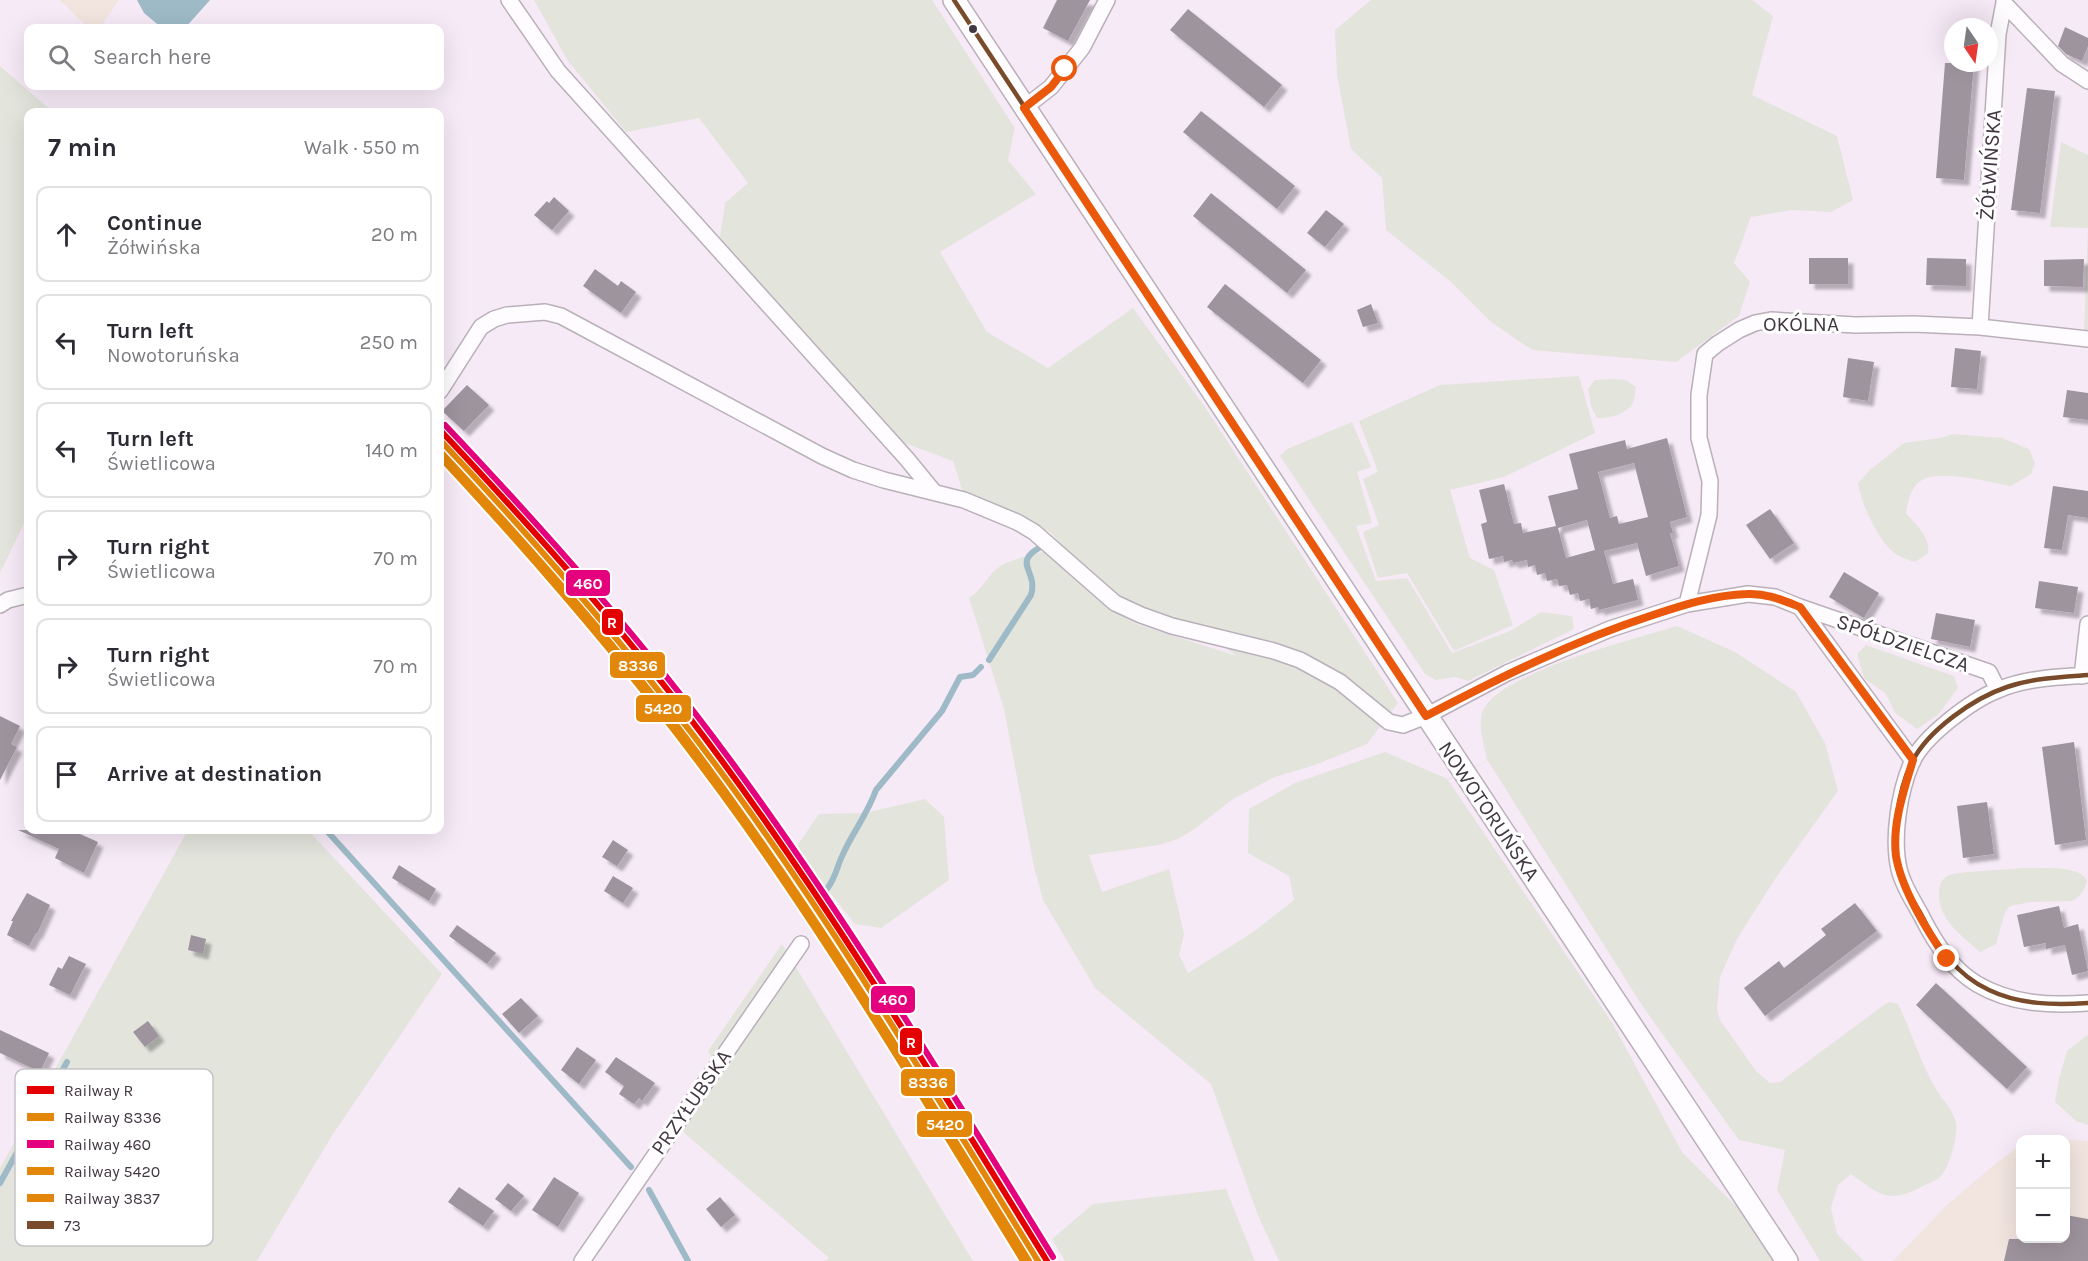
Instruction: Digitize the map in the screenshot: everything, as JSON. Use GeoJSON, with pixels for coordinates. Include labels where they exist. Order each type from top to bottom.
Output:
{"type":"FeatureCollection","features":[{"type":"Feature","properties":{"kind":"main road","name":"NOWOTORUŃSKA"},"geometry":{"type":"LineString","coordinates":[[954,0],[1786,1261]]}},
{"type":"Feature","properties":{"kind":"street"},"geometry":{"type":"LineString","coordinates":[[509,0],[558,71],[907,459],[934,492]]}},
{"type":"Feature","properties":{"kind":"street"},"geometry":{"type":"LineString","coordinates":[[1024,108],[1051,87],[1082,48],[1107,0]]}},
{"type":"Feature","properties":{"kind":"street","name":"ŻÓŁWIŃSKA"},"geometry":{"type":"LineString","coordinates":[[2004,2],[2062,64],[2088,81]]}},
{"type":"Feature","properties":{"kind":"street","name":"ŻÓŁWIŃSKA"},"geometry":{"type":"LineString","coordinates":[[1980,327],[1998,34],[2004,2]]}},
{"type":"Feature","properties":{"kind":"street","name":"SPÓŁDZIELCZA"},"geometry":{"type":"LineString","coordinates":[[444,385],[481,327],[494,319],[507,315],[545,312],[561,316],[822,456],[853,470],[884,480],[964,500],[1017,522],[1034,532],[1115,603],[1172,626],[1274,651],[1300,660],[1340,682],[1389,722],[1402,725],[1426,716],[1517,669],[1610,629],[1687,604],[1748,594],[1775,597],[1989,672],[1998,690]]}},
{"type":"Feature","properties":{"kind":"street","name":"OKÓLNA"},"geometry":{"type":"LineString","coordinates":[[1687,604],[1709,515],[1710,481],[1699,438],[1700,395],[1705,354],[1717,344],[1739,330],[1755,323],[1771,320],[1855,325],[1914,324],[1980,327],[2088,339]]}},
{"type":"Feature","properties":{"kind":"street"},"geometry":{"type":"LineString","coordinates":[[0,605],[8,600],[24,596]]}},
{"type":"Feature","properties":{"kind":"street"},"geometry":{"type":"LineString","coordinates":[[1800,607],[1913,760],[1900,805],[1896,831],[1896,854],[1904,884],[1936,943],[1961,972],[1977,984],[1998,994],[2034,1003],[2088,1003]]}},
{"type":"Feature","properties":{"kind":"street"},"geometry":{"type":"LineString","coordinates":[[2085,675],[2088,624]]}},
{"type":"Feature","properties":{"kind":"street","name":"SPÓŁDZIELCZA"},"geometry":{"type":"LineString","coordinates":[[1913,760],[1932,736],[1964,709],[1998,690],[2038,679],[2085,675]]}},
{"type":"Feature","properties":{"kind":"street","name":"PRZYŁUBSKA"},"geometry":{"type":"LineString","coordinates":[[582,1261],[801,944]]}},
{"type":"Feature","properties":{"kind":"shaded area"},"geometry":{"type":"Polygon","coordinates":[[[60,0],[119,0],[103,24],[84,24],[60,0]]]}},
{"type":"Feature","properties":{"kind":"shaded area"},"geometry":{"type":"Polygon","coordinates":[[[534,0],[932,0],[1015,128],[1008,160],[1036,194],[940,252],[987,332],[1048,368],[1133,308],[1205,407],[1398,703],[1367,744],[1315,765],[1275,777],[1233,799],[1178,839],[1159,845],[1089,855],[1102,892],[1169,869],[1184,934],[1179,955],[1188,973],[1252,933],[1294,900],[1289,876],[1248,853],[1249,809],[1295,783],[1385,752],[1448,779],[1487,761],[1482,734],[1482,713],[1498,694],[1518,681],[1544,669],[1603,648],[1677,626],[1735,652],[1796,692],[1825,743],[1838,791],[1775,879],[1737,939],[1720,977],[1717,1008],[1720,1020],[1756,1071],[1770,1083],[1780,1082],[1884,1005],[1890,1002],[1898,1004],[1928,1074],[1955,1119],[1956,1132],[1953,1149],[1948,1165],[1941,1176],[1909,1192],[1891,1196],[1876,1191],[1851,1174],[1838,1185],[1831,1208],[1837,1234],[1864,1261],[1820,1261],[1777,1190],[1785,1150],[1739,1140],[1643,1007],[1488,761],[1448,780],[1613,1024],[1682,1152],[1743,1213],[1774,1261],[1279,1261],[1257,1213],[1211,1084],[1095,988],[1043,900],[1034,867],[1004,709],[969,598],[999,567],[1019,558],[1046,551],[1072,577],[1116,612],[1139,625],[1237,656],[1206,635],[1141,615],[1080,565],[1050,532],[964,496],[953,461],[904,443],[758,285],[720,237],[725,203],[748,183],[699,118],[626,132],[568,61],[534,0]]]}},
{"type":"Feature","properties":{"kind":"shaded area"},"geometry":{"type":"Polygon","coordinates":[[[1371,0],[1752,0],[1773,16],[1752,95],[1837,136],[1853,200],[1831,212],[1792,210],[1751,217],[1734,263],[1750,282],[1739,316],[1676,362],[1532,350],[1491,322],[1451,282],[1386,230],[1382,178],[1351,149],[1337,75],[1335,30],[1371,0]]]}},
{"type":"Feature","properties":{"kind":"shaded area"},"geometry":{"type":"Polygon","coordinates":[[[0,66],[24,87],[24,90],[28,90],[48,108],[24,108],[24,523],[0,573],[0,66]]]}},
{"type":"Feature","properties":{"kind":"shaded area"},"geometry":{"type":"Polygon","coordinates":[[[2061,142],[2088,155],[2088,228],[2050,227],[2061,142]]]}},
{"type":"Feature","properties":{"kind":"shaded area"},"geometry":{"type":"Polygon","coordinates":[[[2088,228],[2088,332],[2084,332],[2088,228]]]}},
{"type":"Feature","properties":{"kind":"shaded area"},"geometry":{"type":"Polygon","coordinates":[[[1579,376],[1595,433],[1504,477],[1450,490],[1470,558],[1494,570],[1513,625],[1454,651],[1407,573],[1378,578],[1363,532],[1379,525],[1363,479],[1378,472],[1359,421],[1440,385],[1579,376]]]}},
{"type":"Feature","properties":{"kind":"shaded area"},"geometry":{"type":"Polygon","coordinates":[[[1595,380],[1626,380],[1636,387],[1634,401],[1622,413],[1612,417],[1597,418],[1591,406],[1588,389],[1595,380]]]}},
{"type":"Feature","properties":{"kind":"shaded area"},"geometry":{"type":"Polygon","coordinates":[[[1352,422],[1371,467],[1357,472],[1372,523],[1356,526],[1376,581],[1407,578],[1452,653],[1510,631],[1541,612],[1572,616],[1574,629],[1468,681],[1455,677],[1436,680],[1425,674],[1280,456],[1287,449],[1352,422]]]}},
{"type":"Feature","properties":{"kind":"shaded area"},"geometry":{"type":"Polygon","coordinates":[[[1953,434],[2002,438],[2029,449],[2035,463],[2031,474],[2011,486],[1953,476],[1930,477],[1922,480],[1913,490],[1906,513],[1925,536],[1928,553],[1915,562],[1903,558],[1890,549],[1878,532],[1867,512],[1858,483],[1870,470],[1904,443],[1953,434]]]}},
{"type":"Feature","properties":{"kind":"shaded area"},"geometry":{"type":"Polygon","coordinates":[[[1866,645],[1954,676],[1958,688],[1938,715],[1917,729],[1895,713],[1886,694],[1864,678],[1857,654],[1866,645]]]}},
{"type":"Feature","properties":{"kind":"shaded area"},"geometry":{"type":"Polygon","coordinates":[[[925,799],[944,817],[949,880],[881,928],[855,924],[797,846],[819,814],[865,813],[925,799]]]}},
{"type":"Feature","properties":{"kind":"shaded area"},"geometry":{"type":"Polygon","coordinates":[[[186,834],[312,834],[442,974],[333,1134],[257,1261],[0,1261],[0,1168],[15,1141],[15,1246],[213,1246],[213,1069],[55,1069],[186,834]]]}},
{"type":"Feature","properties":{"kind":"shaded area"},"geometry":{"type":"Polygon","coordinates":[[[2022,868],[2067,869],[2082,875],[2087,880],[2082,892],[2072,901],[2031,902],[2010,906],[2005,912],[1996,944],[1980,952],[1958,933],[1942,911],[1939,890],[1943,879],[1952,874],[2022,868]]]}},
{"type":"Feature","properties":{"kind":"shaded area"},"geometry":{"type":"Polygon","coordinates":[[[782,944],[973,1261],[824,1261],[829,1258],[682,1131],[721,1071],[708,1051],[782,944]]]}},
{"type":"Feature","properties":{"kind":"shaded area"},"geometry":{"type":"Polygon","coordinates":[[[2087,1035],[2088,1125],[2076,1121],[2055,1102],[2067,1051],[2087,1035]]]}},
{"type":"Feature","properties":{"kind":"shaded area"},"geometry":{"type":"Polygon","coordinates":[[[2070,1139],[2088,1141],[2088,1261],[1893,1261],[1947,1205],[2016,1148],[2016,1243],[2070,1243],[2070,1139]]]}},
{"type":"Feature","properties":{"kind":"shaded area"},"geometry":{"type":"Polygon","coordinates":[[[1226,1189],[1255,1261],[1065,1261],[1052,1239],[1093,1204],[1226,1189]]]}},
{"type":"Feature","properties":{"kind":"water"},"geometry":{"type":"Polygon","coordinates":[[[137,0],[210,0],[189,24],[157,24],[144,13],[137,0]]]}},
{"type":"Feature","properties":{"kind":"building"},"geometry":{"type":"Polygon","coordinates":[[[1057,0],[1090,0],[1068,41],[1043,28],[1057,0]]]}},
{"type":"Feature","properties":{"kind":"building"},"geometry":{"type":"Polygon","coordinates":[[[1188,9],[1282,85],[1264,107],[1170,30],[1188,9]]]}},
{"type":"Feature","properties":{"kind":"building"},"geometry":{"type":"Polygon","coordinates":[[[2065,27],[2088,38],[2088,46],[2082,61],[2066,54],[2058,46],[2065,27]]]}},
{"type":"Feature","properties":{"kind":"building"},"geometry":{"type":"Polygon","coordinates":[[[1944,72],[1973,72],[1964,180],[1936,178],[1944,72]]]}},
{"type":"Feature","properties":{"kind":"building"},"geometry":{"type":"Polygon","coordinates":[[[2027,88],[2055,91],[2040,213],[2011,210],[2027,88]]]}},
{"type":"Feature","properties":{"kind":"building"},"geometry":{"type":"Polygon","coordinates":[[[1201,111],[1295,186],[1277,209],[1183,132],[1201,111]]]}},
{"type":"Feature","properties":{"kind":"building"},"geometry":{"type":"Polygon","coordinates":[[[1211,193],[1306,270],[1287,293],[1193,216],[1211,193]]]}},
{"type":"Feature","properties":{"kind":"building"},"geometry":{"type":"Polygon","coordinates":[[[554,197],[569,211],[552,230],[534,215],[554,197]]]}},
{"type":"Feature","properties":{"kind":"building"},"geometry":{"type":"Polygon","coordinates":[[[1326,210],[1344,224],[1325,247],[1307,233],[1326,210]]]}},
{"type":"Feature","properties":{"kind":"building"},"geometry":{"type":"Polygon","coordinates":[[[1809,258],[1848,258],[1848,284],[1809,284],[1809,258]]]}},
{"type":"Feature","properties":{"kind":"building"},"geometry":{"type":"Polygon","coordinates":[[[1927,258],[1966,259],[1966,286],[1926,285],[1927,258]]]}},
{"type":"Feature","properties":{"kind":"building"},"geometry":{"type":"Polygon","coordinates":[[[2084,259],[2083,287],[2044,286],[2044,260],[2084,259]]]}},
{"type":"Feature","properties":{"kind":"building"},"geometry":{"type":"Polygon","coordinates":[[[595,269],[618,286],[621,281],[636,292],[621,313],[583,286],[595,269]]]}},
{"type":"Feature","properties":{"kind":"building"},"geometry":{"type":"Polygon","coordinates":[[[1225,284],[1321,360],[1303,383],[1207,307],[1225,284]]]}},
{"type":"Feature","properties":{"kind":"building"},"geometry":{"type":"Polygon","coordinates":[[[1371,304],[1378,323],[1363,327],[1357,310],[1371,304]]]}},
{"type":"Feature","properties":{"kind":"building"},"geometry":{"type":"Polygon","coordinates":[[[1955,348],[1981,351],[1977,389],[1951,387],[1955,348]]]}},
{"type":"Feature","properties":{"kind":"building"},"geometry":{"type":"Polygon","coordinates":[[[1848,358],[1874,362],[1868,401],[1843,397],[1848,358]]]}},
{"type":"Feature","properties":{"kind":"building"},"geometry":{"type":"Polygon","coordinates":[[[467,385],[489,405],[464,431],[444,413],[444,409],[467,385]]]}},
{"type":"Feature","properties":{"kind":"building"},"geometry":{"type":"Polygon","coordinates":[[[2067,390],[2088,393],[2088,420],[2063,417],[2067,390]]]}},
{"type":"Feature","properties":{"kind":"building"},"geometry":{"type":"Polygon","coordinates":[[[1667,438],[1687,517],[1670,522],[1673,533],[1670,533],[1679,566],[1646,576],[1637,543],[1604,551],[1613,584],[1633,579],[1638,600],[1599,610],[1598,607],[1591,609],[1589,599],[1580,601],[1578,593],[1570,595],[1567,585],[1559,586],[1557,579],[1547,581],[1545,573],[1537,575],[1535,565],[1528,567],[1527,560],[1504,562],[1503,556],[1489,559],[1481,524],[1487,522],[1479,490],[1504,484],[1514,524],[1521,523],[1523,533],[1556,526],[1548,496],[1578,489],[1569,454],[1625,440],[1627,449],[1667,438]],[[1634,463],[1598,472],[1610,518],[1617,516],[1619,524],[1648,517],[1634,463]],[[1587,520],[1558,528],[1566,558],[1595,550],[1587,520]]]}},
{"type":"Feature","properties":{"kind":"building"},"geometry":{"type":"Polygon","coordinates":[[[2053,486],[2088,491],[2088,518],[2068,515],[2062,550],[2044,548],[2053,486]]]}},
{"type":"Feature","properties":{"kind":"building"},"geometry":{"type":"Polygon","coordinates":[[[1770,509],[1794,543],[1770,559],[1746,525],[1770,509]]]}},
{"type":"Feature","properties":{"kind":"building"},"geometry":{"type":"Polygon","coordinates":[[[1844,572],[1879,593],[1864,618],[1829,597],[1844,572]]]}},
{"type":"Feature","properties":{"kind":"building"},"geometry":{"type":"Polygon","coordinates":[[[2039,581],[2078,587],[2074,613],[2035,608],[2039,581]]]}},
{"type":"Feature","properties":{"kind":"building"},"geometry":{"type":"Polygon","coordinates":[[[1936,613],[1975,620],[1970,647],[1931,639],[1936,613]]]}},
{"type":"Feature","properties":{"kind":"building"},"geometry":{"type":"Polygon","coordinates":[[[0,716],[20,726],[11,744],[17,747],[0,780],[0,716]]]}},
{"type":"Feature","properties":{"kind":"building"},"geometry":{"type":"Polygon","coordinates":[[[2074,742],[2086,840],[2055,845],[2042,747],[2074,742]]]}},
{"type":"Feature","properties":{"kind":"building"},"geometry":{"type":"Polygon","coordinates":[[[1987,802],[1994,854],[1963,858],[1957,806],[1987,802]]]}},
{"type":"Feature","properties":{"kind":"building"},"geometry":{"type":"Polygon","coordinates":[[[27,834],[80,834],[98,842],[84,873],[55,858],[59,849],[27,834]]]}},
{"type":"Feature","properties":{"kind":"building"},"geometry":{"type":"Polygon","coordinates":[[[613,840],[628,850],[617,866],[602,857],[613,840]]]}},
{"type":"Feature","properties":{"kind":"building"},"geometry":{"type":"Polygon","coordinates":[[[399,865],[436,889],[429,901],[392,878],[399,865]]]}},
{"type":"Feature","properties":{"kind":"building"},"geometry":{"type":"Polygon","coordinates":[[[613,876],[633,888],[623,903],[604,891],[613,876]]]}},
{"type":"Feature","properties":{"kind":"building"},"geometry":{"type":"Polygon","coordinates":[[[27,893],[50,905],[29,946],[7,935],[13,921],[11,921],[27,893]]]}},
{"type":"Feature","properties":{"kind":"building"},"geometry":{"type":"Polygon","coordinates":[[[1855,903],[1877,931],[1765,1016],[1744,988],[1779,961],[1784,968],[1826,935],[1821,929],[1855,903]]]}},
{"type":"Feature","properties":{"kind":"building"},"geometry":{"type":"Polygon","coordinates":[[[2059,906],[2064,928],[2078,924],[2088,971],[2072,975],[2065,945],[2046,949],[2046,943],[2024,947],[2017,915],[2059,906]]]}},
{"type":"Feature","properties":{"kind":"building"},"geometry":{"type":"Polygon","coordinates":[[[457,925],[496,953],[487,964],[449,936],[457,925]]]}},
{"type":"Feature","properties":{"kind":"building"},"geometry":{"type":"Polygon","coordinates":[[[191,935],[206,939],[203,954],[188,950],[191,935]]]}},
{"type":"Feature","properties":{"kind":"building"},"geometry":{"type":"Polygon","coordinates":[[[69,956],[86,964],[70,995],[49,985],[58,967],[62,969],[69,956]]]}},
{"type":"Feature","properties":{"kind":"building"},"geometry":{"type":"Polygon","coordinates":[[[1936,983],[2027,1067],[2007,1089],[1916,1005],[1936,983]]]}},
{"type":"Feature","properties":{"kind":"building"},"geometry":{"type":"Polygon","coordinates":[[[521,998],[538,1016],[519,1033],[502,1014],[521,998]]]}},
{"type":"Feature","properties":{"kind":"building"},"geometry":{"type":"Polygon","coordinates":[[[148,1021],[159,1036],[145,1047],[133,1032],[148,1021]]]}},
{"type":"Feature","properties":{"kind":"building"},"geometry":{"type":"Polygon","coordinates":[[[0,1030],[49,1053],[41,1069],[34,1069],[0,1053],[0,1030]]]}},
{"type":"Feature","properties":{"kind":"building"},"geometry":{"type":"Polygon","coordinates":[[[577,1047],[596,1060],[579,1084],[561,1070],[577,1047]]]}},
{"type":"Feature","properties":{"kind":"building"},"geometry":{"type":"Polygon","coordinates":[[[616,1057],[655,1083],[642,1101],[639,1098],[634,1104],[619,1094],[624,1086],[605,1072],[616,1057]]]}},
{"type":"Feature","properties":{"kind":"building"},"geometry":{"type":"Polygon","coordinates":[[[554,1177],[579,1193],[558,1227],[532,1210],[554,1177]]]}},
{"type":"Feature","properties":{"kind":"building"},"geometry":{"type":"Polygon","coordinates":[[[508,1183],[524,1196],[511,1211],[495,1199],[508,1183]]]}},
{"type":"Feature","properties":{"kind":"building"},"geometry":{"type":"Polygon","coordinates":[[[459,1187],[494,1211],[483,1226],[448,1202],[459,1187]]]}},
{"type":"Feature","properties":{"kind":"building"},"geometry":{"type":"Polygon","coordinates":[[[720,1197],[735,1215],[721,1227],[706,1209],[720,1197]]]}},
{"type":"Feature","properties":{"kind":"building"},"geometry":{"type":"Polygon","coordinates":[[[2070,1216],[2088,1219],[2088,1261],[2004,1261],[2009,1239],[2016,1239],[2016,1243],[2070,1243],[2070,1216]]]}},
{"type":"Feature","properties":{"kind":"waterway"},"geometry":{"type":"LineString","coordinates":[[989,660],[1031,595],[1032,586],[1027,567],[1029,556],[1046,544]]}},
{"type":"Feature","properties":{"kind":"waterway"},"geometry":{"type":"LineString","coordinates":[[827,889],[876,790],[942,711],[960,677],[973,675],[981,667]]}},
{"type":"Feature","properties":{"kind":"waterway"},"geometry":{"type":"LineString","coordinates":[[330,834],[631,1167]]}},
{"type":"Feature","properties":{"kind":"waterway"},"geometry":{"type":"LineString","coordinates":[[63,1069],[67,1062]]}},
{"type":"Feature","properties":{"kind":"waterway"},"geometry":{"type":"LineString","coordinates":[[0,1183],[15,1156]]}},
{"type":"Feature","properties":{"kind":"waterway"},"geometry":{"type":"LineString","coordinates":[[649,1190],[688,1261]]}},
{"type":"Feature","properties":{"kind":"rail line","name":"460"},"geometry":{"type":"LineString","coordinates":[[445,425],[627,628],[695,713],[772,817],[936,1067],[1053,1257]]}},
{"type":"Feature","properties":{"kind":"rail line","name":"R"},"geometry":{"type":"LineString","coordinates":[[444,434],[586,591],[656,675],[766,821],[849,945],[1047,1261]]}},
{"type":"Feature","properties":{"kind":"rail line","name":"8336"},"geometry":{"type":"LineString","coordinates":[[444,444],[582,598],[715,764],[842,946],[1038,1261]]}},
{"type":"Feature","properties":{"kind":"rail line","name":"5420"},"geometry":{"type":"LineString","coordinates":[[444,455],[580,607],[647,687],[710,770],[835,951],[1029,1261]]}},
{"type":"Feature","properties":{"kind":"rail line","name":"3837"},"geometry":{"type":"LineString","coordinates":[[444,461],[598,635],[743,823],[852,985],[1023,1261]]}},
{"type":"Feature","properties":{"kind":"transit line","name":"73"},"geometry":{"type":"LineString","coordinates":[[954,0],[1426,716]]}},
{"type":"Feature","properties":{"kind":"transit line","name":"73"},"geometry":{"type":"LineString","coordinates":[[1426,716],[1536,661],[1621,626],[1698,602],[1723,596],[1754,594],[1800,607],[1913,761]]}},
{"type":"Feature","properties":{"kind":"transit line","name":"73"},"geometry":{"type":"LineString","coordinates":[[2088,675],[2057,677],[2007,687],[1980,699],[1940,727],[1919,750],[1912,762],[1899,800],[1896,829],[1899,869],[1908,893],[1941,948],[1957,968],[1977,984],[2013,999],[2050,1004],[2088,1003]]}},
{"type":"Feature","properties":{"kind":"route"},"geometry":{"type":"LineString","coordinates":[[1065,69],[1051,87],[1024,108],[1426,716],[1507,673],[1610,629],[1687,604],[1748,594],[1775,597],[1800,607],[1913,760],[1900,805],[1896,831],[1896,854],[1904,884],[1947,959]]}}]}
